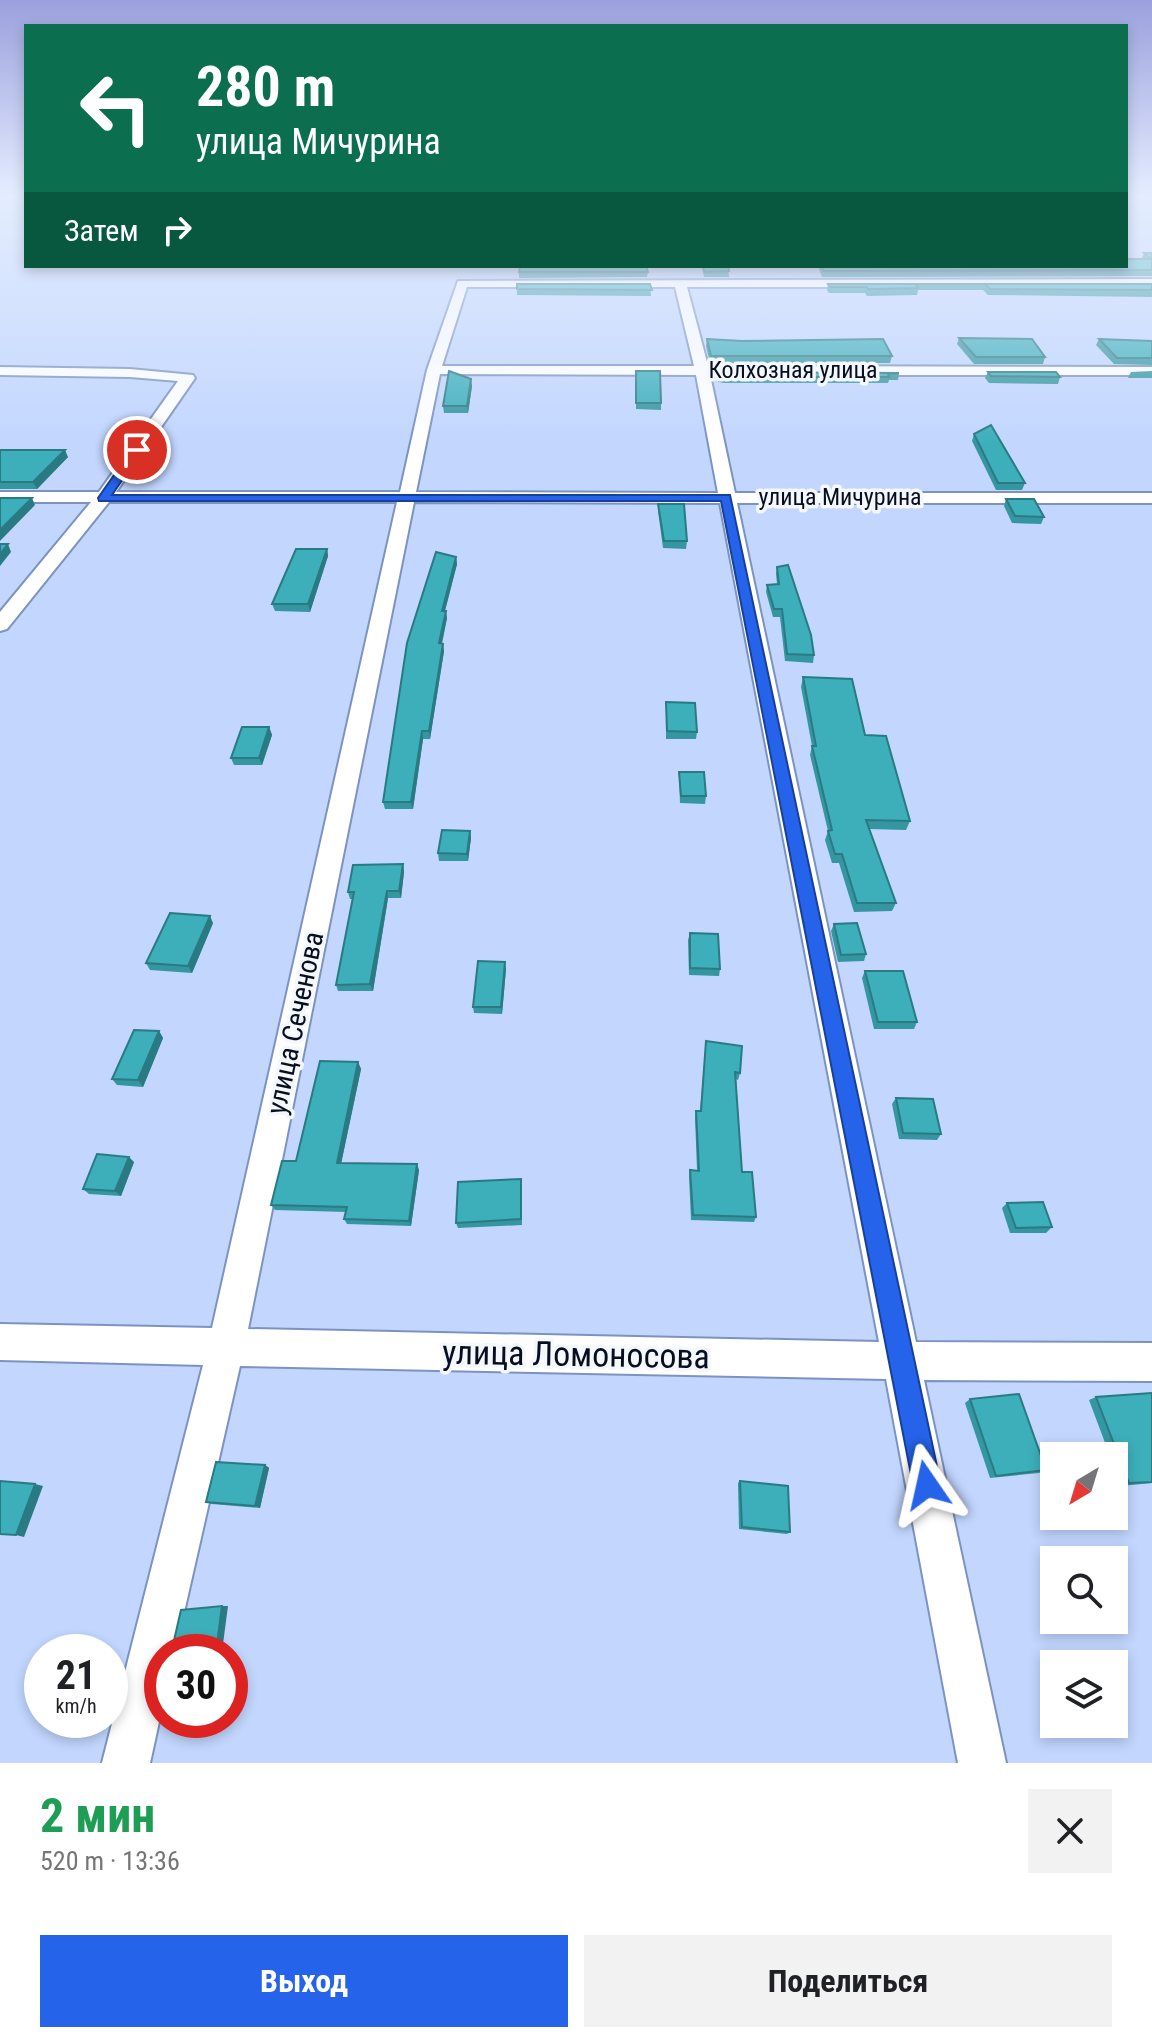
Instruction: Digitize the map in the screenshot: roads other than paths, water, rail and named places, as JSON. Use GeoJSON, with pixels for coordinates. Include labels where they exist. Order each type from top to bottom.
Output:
{"type":"FeatureCollection","features":[{"type":"Feature","properties":{"kind":"street","name":"улица Сеченова"},"geometry":{"type":"LineString","coordinates":[[126,1763],[226,1347],[434,370],[462,283],[680,284]]}},
{"type":"Feature","properties":{"kind":"street"},"geometry":{"type":"LineString","coordinates":[[982,1763],[702,370],[680,284],[1152,283]]}},
{"type":"Feature","properties":{"kind":"street","name":"Колхозная улица"},"geometry":{"type":"LineString","coordinates":[[434,370],[1152,371]]}},
{"type":"Feature","properties":{"kind":"street"},"geometry":{"type":"LineString","coordinates":[[0,371],[130,373],[188,378],[103,498],[0,625]]}},
{"type":"Feature","properties":{"kind":"street","name":"улица Мичурина"},"geometry":{"type":"LineString","coordinates":[[0,497],[1152,498]]}},
{"type":"Feature","properties":{"kind":"street","name":"улица Ломоносова"},"geometry":{"type":"LineString","coordinates":[[0,1342],[903,1361],[1152,1362]]}}]}
